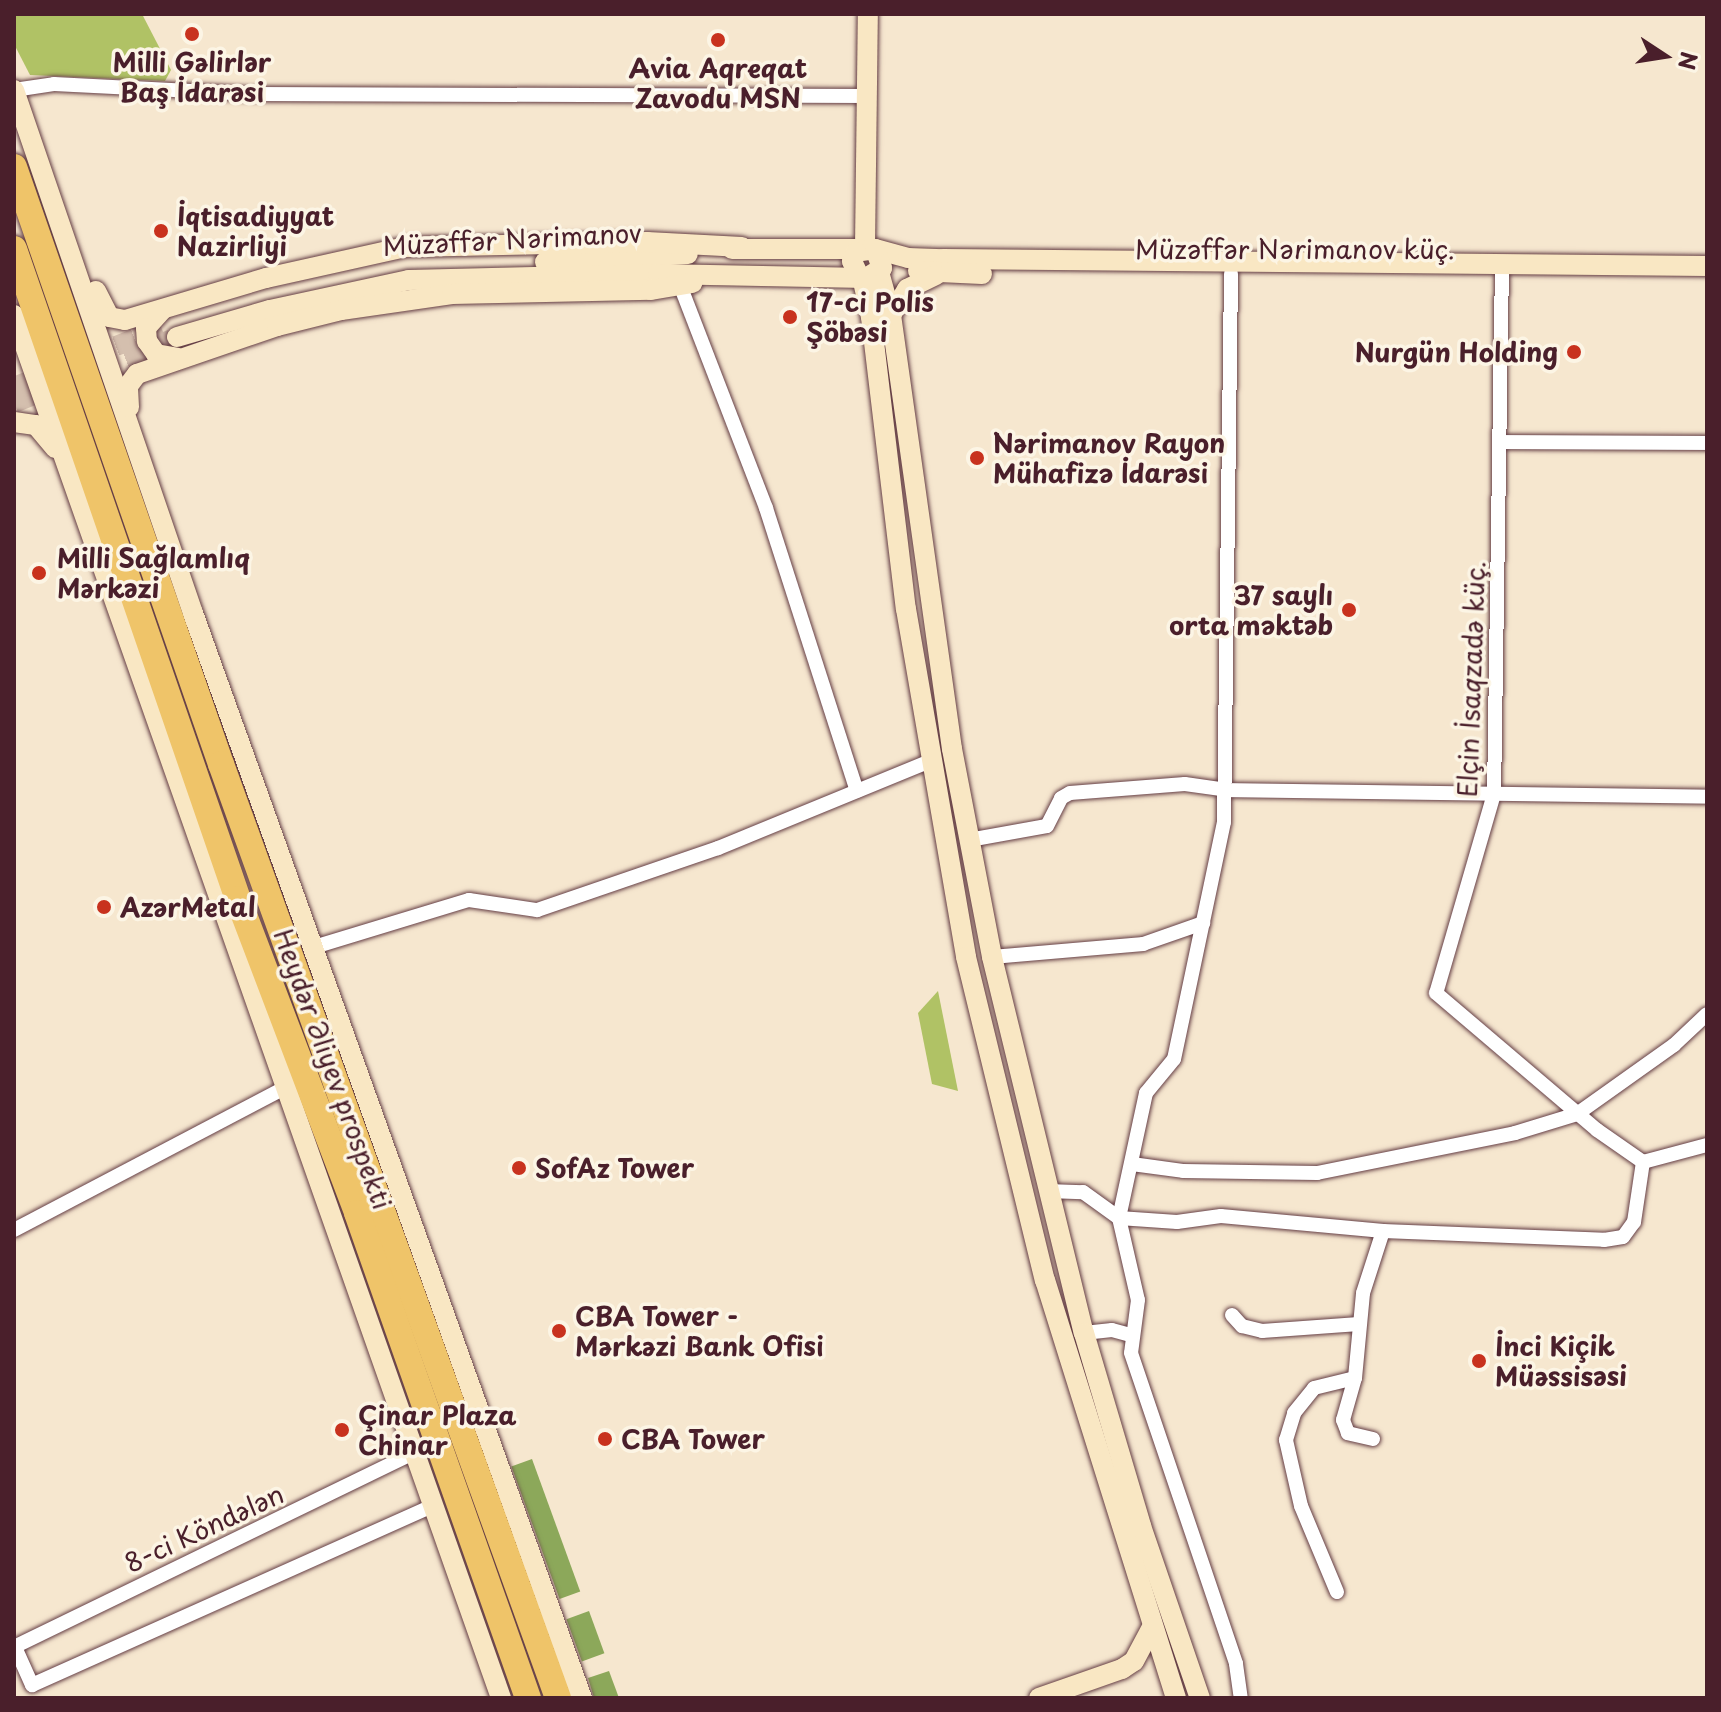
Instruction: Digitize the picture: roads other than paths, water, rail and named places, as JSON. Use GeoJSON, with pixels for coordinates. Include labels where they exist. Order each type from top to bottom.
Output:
{"type":"FeatureCollection","features":[{"type":"Feature","properties":{"kind":"highway","name":"Heydər Əliyev prospekti"},"geometry":{"type":"LineString","coordinates":[[14,167],[221,764],[558,1698]]}},
{"type":"Feature","properties":{"kind":"highway","name":"Heydər Əliyev prospekti"},"geometry":{"type":"LineString","coordinates":[[14,249],[238,899],[357,1213],[528,1698]]}},
{"type":"Feature","properties":{"kind":"main road"},"geometry":{"type":"LineString","coordinates":[[868,14],[871,317],[906,609],[930,761],[1001,1114],[1120,1533],[1172,1690]]}},
{"type":"Feature","properties":{"kind":"main road"},"geometry":{"type":"LineString","coordinates":[[14,90],[105,313],[125,320],[172,323],[284,307],[409,280],[742,275]]}},
{"type":"Feature","properties":{"kind":"main road"},"geometry":{"type":"LineString","coordinates":[[27,120],[131,427],[582,1698]]}},
{"type":"Feature","properties":{"kind":"main road","name":"Müzəffər Nərimanov"},"geometry":{"type":"LineString","coordinates":[[172,323],[320,284],[410,267],[646,259],[742,247],[869,262]]}},
{"type":"Feature","properties":{"kind":"main road"},"geometry":{"type":"LineString","coordinates":[[131,427],[130,380],[179,358],[277,326],[409,298],[680,285],[742,275],[908,258],[1502,270],[1707,266]]}},
{"type":"Feature","properties":{"kind":"main road"},"geometry":{"type":"LineString","coordinates":[[869,262],[891,315],[929,606],[992,957],[1084,1333],[1141,1526],[1200,1698]]}},
{"type":"Feature","properties":{"kind":"main road","name":"Müzəffər Nərimanov küç."},"geometry":{"type":"LineString","coordinates":[[869,262],[943,274],[1502,270],[1707,278]]}},
{"type":"Feature","properties":{"kind":"main road"},"geometry":{"type":"LineString","coordinates":[[891,315],[907,289],[943,274]]}},
{"type":"Feature","properties":{"kind":"main road"},"geometry":{"type":"LineString","coordinates":[[14,315],[501,1698]]}},
{"type":"Feature","properties":{"kind":"main road"},"geometry":{"type":"LineString","coordinates":[[172,323],[151,319],[147,341],[156,354],[179,358]]}},
{"type":"Feature","properties":{"kind":"main road"},"geometry":{"type":"LineString","coordinates":[[14,422],[36,425],[63,460]]}},
{"type":"Feature","properties":{"kind":"main road"},"geometry":{"type":"LineString","coordinates":[[906,609],[929,606]]}},
{"type":"Feature","properties":{"kind":"main road"},"geometry":{"type":"LineString","coordinates":[[1120,1533],[1141,1526]]}},
{"type":"Feature","properties":{"kind":"main road"},"geometry":{"type":"LineString","coordinates":[[1039,1698],[1122,1669],[1134,1661],[1152,1627]]}},
{"type":"Feature","properties":{"kind":"main road"},"geometry":{"type":"LineString","coordinates":[[1122,1669],[1172,1690]]}},
{"type":"Feature","properties":{"kind":"street"},"geometry":{"type":"LineString","coordinates":[[14,90],[54,84],[254,94],[868,96]]}},
{"type":"Feature","properties":{"kind":"street","name":"Elçin İsaqzadə küç."},"geometry":{"type":"LineString","coordinates":[[1502,270],[1494,794],[1436,993],[1577,1114],[1643,1162]]}},
{"type":"Feature","properties":{"kind":"street"},"geometry":{"type":"LineString","coordinates":[[1231,274],[1227,790],[1174,1059],[1146,1093],[1119,1218],[1138,1300],[1131,1353],[1236,1664],[1241,1698]]}},
{"type":"Feature","properties":{"kind":"street"},"geometry":{"type":"LineString","coordinates":[[680,285],[766,508],[857,791]]}},
{"type":"Feature","properties":{"kind":"street"},"geometry":{"type":"LineString","coordinates":[[1500,442],[1707,443]]}},
{"type":"Feature","properties":{"kind":"street"},"geometry":{"type":"LineString","coordinates":[[314,947],[469,900],[482,899],[513,911],[537,910],[718,848],[930,761]]}},
{"type":"Feature","properties":{"kind":"street"},"geometry":{"type":"LineString","coordinates":[[969,840],[1047,826],[1061,798],[1070,793],[1185,784],[1227,790],[1707,797]]}},
{"type":"Feature","properties":{"kind":"street"},"geometry":{"type":"LineString","coordinates":[[992,957],[1143,944],[1203,923]]}},
{"type":"Feature","properties":{"kind":"street"},"geometry":{"type":"LineString","coordinates":[[1132,1164],[1183,1171],[1317,1173],[1436,1152],[1577,1114],[1674,1045],[1707,1014]]}},
{"type":"Feature","properties":{"kind":"street"},"geometry":{"type":"LineString","coordinates":[[14,1230],[286,1087]]}},
{"type":"Feature","properties":{"kind":"street"},"geometry":{"type":"LineString","coordinates":[[1047,1191],[1083,1192],[1119,1218],[1177,1222],[1221,1216],[1383,1231],[1623,1237],[1634,1222],[1643,1162],[1707,1145]]}},
{"type":"Feature","properties":{"kind":"street"},"geometry":{"type":"LineString","coordinates":[[1373,1439],[1348,1433],[1344,1425],[1355,1378],[1359,1324],[1383,1231]]}},
{"type":"Feature","properties":{"kind":"street"},"geometry":{"type":"LineString","coordinates":[[1232,1315],[1242,1326],[1262,1331],[1359,1324]]}},
{"type":"Feature","properties":{"kind":"street"},"geometry":{"type":"LineString","coordinates":[[1084,1333],[1112,1330],[1131,1335]]}},
{"type":"Feature","properties":{"kind":"street"},"geometry":{"type":"LineString","coordinates":[[1337,1592],[1301,1506],[1286,1440],[1294,1413],[1314,1388],[1355,1378]]}},
{"type":"Feature","properties":{"kind":"street","name":"8-ci Köndələn"},"geometry":{"type":"LineString","coordinates":[[14,1647],[414,1453]]}},
{"type":"Feature","properties":{"kind":"street"},"geometry":{"type":"LineString","coordinates":[[14,1647],[32,1685],[434,1505]]}},
{"type":"Feature","properties":{"kind":"tunnel"},"geometry":{"type":"LineString","coordinates":[[88,357],[162,328]]}},
{"type":"Feature","properties":{"kind":"tunnel"},"geometry":{"type":"LineString","coordinates":[[14,403],[177,337]]}},
{"type":"Feature","properties":{"kind":"tunnel"},"geometry":{"type":"LineString","coordinates":[[14,387],[51,372]]}},
{"type":"Feature","properties":{"kind":"place","name":"Milli Gəlirlər Baş İdarəsi"},"geometry":{"type":"Point","coordinates":[192,34]}},
{"type":"Feature","properties":{"kind":"place","name":"Avia Aqreqat Zavodu MSN"},"geometry":{"type":"Point","coordinates":[718,40]}},
{"type":"Feature","properties":{"kind":"place","name":"İqtisadiyyat Nazirliyi"},"geometry":{"type":"Point","coordinates":[161,231]}},
{"type":"Feature","properties":{"kind":"place","name":"17-ci Polis Şöbəsi"},"geometry":{"type":"Point","coordinates":[790,317]}},
{"type":"Feature","properties":{"kind":"place","name":"Nurgün Holding"},"geometry":{"type":"Point","coordinates":[1574,352]}},
{"type":"Feature","properties":{"kind":"place","name":"Nərimanov Rayon Mühafizə İdarəsi"},"geometry":{"type":"Point","coordinates":[977,458]}},
{"type":"Feature","properties":{"kind":"place","name":"Milli Sağlamlıq Mərkəzi"},"geometry":{"type":"Point","coordinates":[39,573]}},
{"type":"Feature","properties":{"kind":"place","name":"37 saylı orta məktəb"},"geometry":{"type":"Point","coordinates":[1349,610]}},
{"type":"Feature","properties":{"kind":"place","name":"AzərMetal"},"geometry":{"type":"Point","coordinates":[104,907]}},
{"type":"Feature","properties":{"kind":"place","name":"SofAz Tower"},"geometry":{"type":"Point","coordinates":[519,1168]}},
{"type":"Feature","properties":{"kind":"place","name":"CBA Tower - Mərkəzi Bank Ofisi"},"geometry":{"type":"Point","coordinates":[559,1331]}},
{"type":"Feature","properties":{"kind":"place","name":"İnci Kiçik Müəssisəsi"},"geometry":{"type":"Point","coordinates":[1479,1361]}},
{"type":"Feature","properties":{"kind":"place","name":"Çinar Plaza Chinar"},"geometry":{"type":"Point","coordinates":[342,1430]}},
{"type":"Feature","properties":{"kind":"place","name":"CBA Tower"},"geometry":{"type":"Point","coordinates":[605,1439]}}]}
